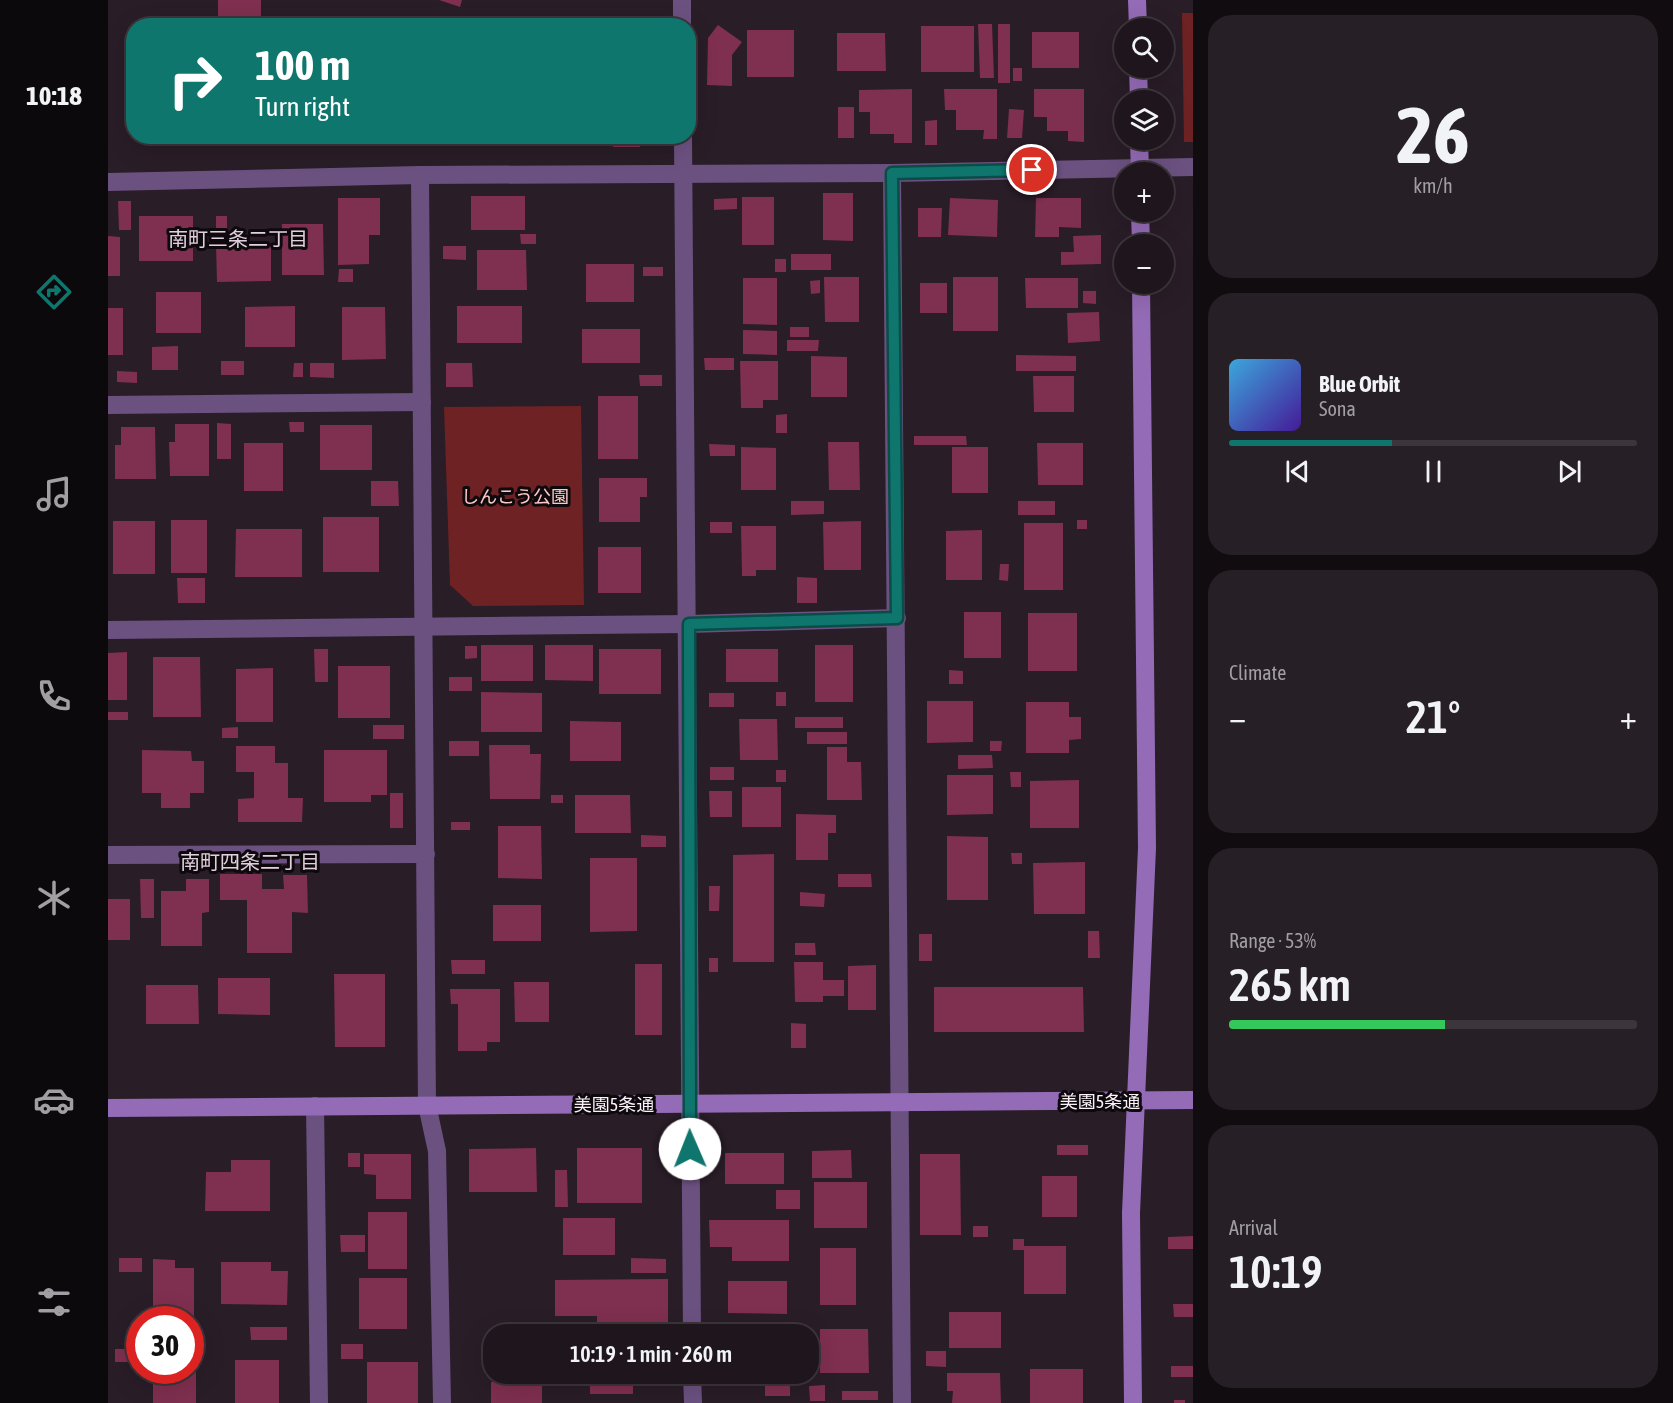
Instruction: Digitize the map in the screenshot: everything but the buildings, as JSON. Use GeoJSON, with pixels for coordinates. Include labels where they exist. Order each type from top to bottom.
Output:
{"type":"FeatureCollection","features":[{"type":"Feature","properties":{"kind":"street"},"geometry":{"type":"LineString","coordinates":[[682,0],[682,18]]}},
{"type":"Feature","properties":{"kind":"street"},"geometry":{"type":"LineString","coordinates":[[1137,0],[1138,18]]}},
{"type":"Feature","properties":{"kind":"street"},"geometry":{"type":"LineString","coordinates":[[683,144],[689,624],[689,1103],[692,1324]]}},
{"type":"Feature","properties":{"kind":"street"},"geometry":{"type":"LineString","coordinates":[[1174,168],[1193,167]]}},
{"type":"Feature","properties":{"kind":"street"},"geometry":{"type":"LineString","coordinates":[[108,182],[420,175],[1114,170]]}},
{"type":"Feature","properties":{"kind":"street"},"geometry":{"type":"LineString","coordinates":[[892,173],[902,1403]]}},
{"type":"Feature","properties":{"kind":"street"},"geometry":{"type":"LineString","coordinates":[[420,175],[427,1105],[437,1151],[442,1403]]}},
{"type":"Feature","properties":{"kind":"street"},"geometry":{"type":"LineString","coordinates":[[1132,1403],[1131,1213],[1147,848],[1141,294]]}},
{"type":"Feature","properties":{"kind":"street"},"geometry":{"type":"LineString","coordinates":[[108,405],[422,402]]}},
{"type":"Feature","properties":{"kind":"street"},"geometry":{"type":"LineString","coordinates":[[108,630],[689,624],[897,618]]}},
{"type":"Feature","properties":{"kind":"street"},"geometry":{"type":"LineString","coordinates":[[108,855],[426,854]]}},
{"type":"Feature","properties":{"kind":"street","name":"美園5条通"},"geometry":{"type":"LineString","coordinates":[[108,1108],[1193,1100]]}},
{"type":"Feature","properties":{"kind":"street"},"geometry":{"type":"LineString","coordinates":[[315,1106],[319,1403]]}},
{"type":"Feature","properties":{"kind":"street"},"geometry":{"type":"LineString","coordinates":[[692,1384],[693,1403]]}},
{"type":"Feature","properties":{"kind":"green space"},"geometry":{"type":"Polygon","coordinates":[[[1182,13],[1193,13],[1193,142],[1184,142],[1182,13]]]}},
{"type":"Feature","properties":{"kind":"green space","name":"しんこう公園"},"geometry":{"type":"Polygon","coordinates":[[[581,406],[584,605],[473,606],[450,585],[444,407],[581,406]]]}},
{"type":"Feature","properties":{"kind":"district","name":"南町三条二丁目"},"geometry":{"type":"Point","coordinates":[238,238]}},
{"type":"Feature","properties":{"kind":"district","name":"南町四条二丁目"},"geometry":{"type":"Point","coordinates":[250,861]}},
{"type":"Feature","properties":{"kind":"route"},"geometry":{"type":"LineString","coordinates":[[690,1149],[689,624],[897,618],[892,173],[1032,170]]}}]}
